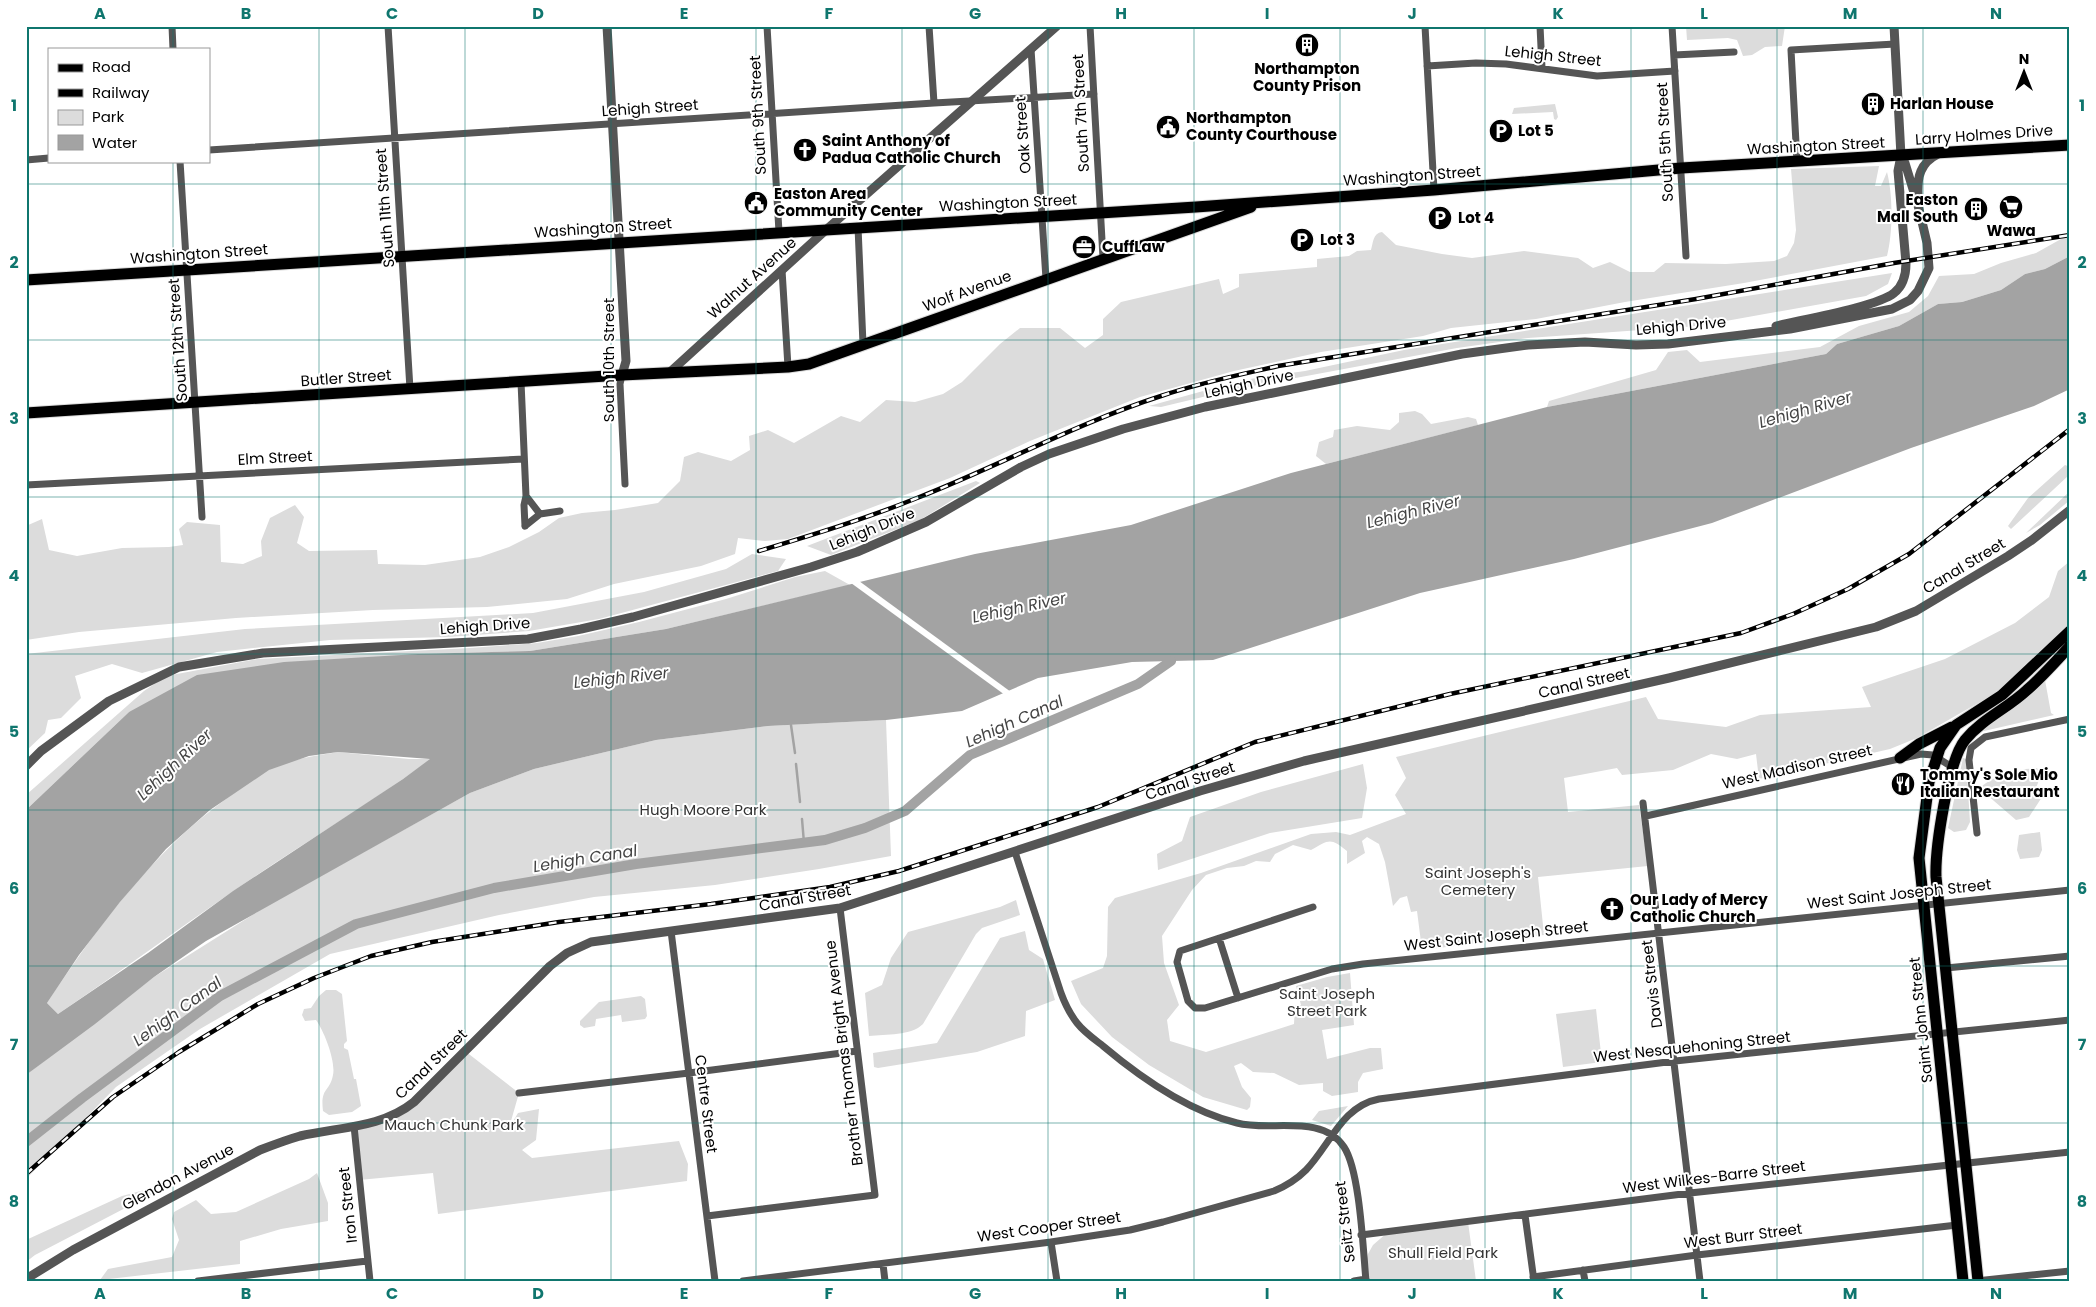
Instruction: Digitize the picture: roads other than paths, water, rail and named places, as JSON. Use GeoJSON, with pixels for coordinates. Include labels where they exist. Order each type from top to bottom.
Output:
{"type":"FeatureCollection","features":[{"type":"Feature","properties":{"kind":"main road","name":"Larry Holmes Drive"},"geometry":{"type":"LineString","coordinates":[[1901,156],[2070,145]]}},
{"type":"Feature","properties":{"kind":"main road","name":"Washington Street"},"geometry":{"type":"LineString","coordinates":[[26,280],[1196,207],[1434,190],[1681,168],[1901,156]]}},
{"type":"Feature","properties":{"kind":"main road","name":"Wolf Avenue"},"geometry":{"type":"LineString","coordinates":[[669,372],[788,367],[809,364],[1103,258],[1267,202]]}},
{"type":"Feature","properties":{"kind":"main road"},"geometry":{"type":"LineString","coordinates":[[1194,226],[1197,222],[1196,207]]}},
{"type":"Feature","properties":{"kind":"main road","name":"Butler Street"},"geometry":{"type":"LineString","coordinates":[[26,414],[669,372]]}},
{"type":"Feature","properties":{"kind":"main road"},"geometry":{"type":"LineString","coordinates":[[1900,758],[1919,744],[1956,725],[2002,695],[2070,631]]}},
{"type":"Feature","properties":{"kind":"main road","name":"Saint John Street"},"geometry":{"type":"LineString","coordinates":[[1978,1281],[1939,904],[1936,872],[1937,852],[1952,767],[1964,741],[1974,730],[2027,690],[2070,646]]}},
{"type":"Feature","properties":{"kind":"main road","name":"Saint John Street"},"geometry":{"type":"LineString","coordinates":[[1956,725],[1945,738],[1936,757],[1929,782],[1919,849],[1923,905],[1963,1281]]}},
{"type":"Feature","properties":{"kind":"street"},"geometry":{"type":"LineString","coordinates":[[172,26],[173,48]]}},
{"type":"Feature","properties":{"kind":"street","name":"South 11th Street"},"geometry":{"type":"LineString","coordinates":[[388,26],[410,389]]}},
{"type":"Feature","properties":{"kind":"street","name":"South 10th Street"},"geometry":{"type":"LineString","coordinates":[[607,26],[626,361],[620,384],[625,484]]}},
{"type":"Feature","properties":{"kind":"street","name":"South 9th Street"},"geometry":{"type":"LineString","coordinates":[[767,26],[779,232]]}},
{"type":"Feature","properties":{"kind":"street"},"geometry":{"type":"LineString","coordinates":[[929,26],[934,103]]}},
{"type":"Feature","properties":{"kind":"street","name":"Walnut Avenue"},"geometry":{"type":"LineString","coordinates":[[669,372],[827,229],[1057,26]]}},
{"type":"Feature","properties":{"kind":"street","name":"South 7th Street"},"geometry":{"type":"LineString","coordinates":[[1090,26],[1103,258]]}},
{"type":"Feature","properties":{"kind":"street"},"geometry":{"type":"LineString","coordinates":[[1425,26],[1434,190]]}},
{"type":"Feature","properties":{"kind":"street"},"geometry":{"type":"LineString","coordinates":[[1540,26],[1542,68]]}},
{"type":"Feature","properties":{"kind":"street","name":"South 5th Street"},"geometry":{"type":"LineString","coordinates":[[1672,26],[1686,256]]}},
{"type":"Feature","properties":{"kind":"street"},"geometry":{"type":"LineString","coordinates":[[1894,26],[1901,156]]}},
{"type":"Feature","properties":{"kind":"street"},"geometry":{"type":"LineString","coordinates":[[1797,162],[1791,50],[1895,44]]}},
{"type":"Feature","properties":{"kind":"street","name":"Oak Street"},"geometry":{"type":"LineString","coordinates":[[1031,49],[1046,279]]}},
{"type":"Feature","properties":{"kind":"street"},"geometry":{"type":"LineString","coordinates":[[1674,55],[1734,52]]}},
{"type":"Feature","properties":{"kind":"street","name":"Lehigh Street"},"geometry":{"type":"LineString","coordinates":[[1428,66],[1483,63],[1542,68],[1591,76],[1675,71]]}},
{"type":"Feature","properties":{"kind":"street","name":"Lehigh Street"},"geometry":{"type":"LineString","coordinates":[[210,150],[1094,94]]}},
{"type":"Feature","properties":{"kind":"street"},"geometry":{"type":"LineString","coordinates":[[1919,209],[1918,183],[1922,167],[1926,161],[1938,154]]}},
{"type":"Feature","properties":{"kind":"street","name":"Lehigh Drive"},"geometry":{"type":"LineString","coordinates":[[26,766],[41,751],[109,700],[179,667],[263,653],[528,639],[633,617],[811,567],[857,552],[926,522],[1021,467],[1049,454],[1123,429],[1205,407],[1462,354],[1528,345],[1585,342],[1636,345],[1668,344],[1790,329],[1882,312],[1910,300],[1918,291],[1929,268],[1927,243],[1919,209],[1901,156]]}},
{"type":"Feature","properties":{"kind":"street","name":"Lehigh Drive"},"geometry":{"type":"LineString","coordinates":[[1738,335],[1876,302],[1896,291],[1906,271],[1898,171],[1901,156]]}},
{"type":"Feature","properties":{"kind":"street"},"geometry":{"type":"LineString","coordinates":[[26,160],[48,158]]}},
{"type":"Feature","properties":{"kind":"street","name":"South 12th Street"},"geometry":{"type":"LineString","coordinates":[[180,162],[202,517]]}},
{"type":"Feature","properties":{"kind":"street"},"geometry":{"type":"LineString","coordinates":[[858,227],[863,344]]}},
{"type":"Feature","properties":{"kind":"street"},"geometry":{"type":"LineString","coordinates":[[782,270],[788,367]]}},
{"type":"Feature","properties":{"kind":"street"},"geometry":{"type":"LineString","coordinates":[[521,382],[526,496],[524,505],[525,526],[540,514],[560,511]]}},
{"type":"Feature","properties":{"kind":"street","name":"Elm Street"},"geometry":{"type":"LineString","coordinates":[[26,485],[524,459]]}},
{"type":"Feature","properties":{"kind":"street"},"geometry":{"type":"LineString","coordinates":[[526,496],[540,514]]}},
{"type":"Feature","properties":{"kind":"street","name":"Canal Street"},"geometry":{"type":"LineString","coordinates":[[354,1126],[391,1117],[414,1102],[545,970],[567,953],[598,940],[840,908],[1200,791],[1304,761],[1669,678],[1886,624],[1916,611],[2008,556],[2070,510]]}},
{"type":"Feature","properties":{"kind":"street"},"geometry":{"type":"LineString","coordinates":[[1977,833],[1969,760],[1971,748],[1985,737],[2070,718]]}},
{"type":"Feature","properties":{"kind":"street","name":"West Madison Street"},"geometry":{"type":"LineString","coordinates":[[1646,816],[1924,754],[1936,757],[1952,767]]}},
{"type":"Feature","properties":{"kind":"street","name":"Davis Street"},"geometry":{"type":"LineString","coordinates":[[1643,803],[1700,1281]]}},
{"type":"Feature","properties":{"kind":"street"},"geometry":{"type":"LineString","coordinates":[[1015,852],[1060,993],[1070,1013],[1082,1029],[1140,1074],[1170,1094],[1209,1114],[1248,1126],[1309,1126],[1333,1136]]}},
{"type":"Feature","properties":{"kind":"street","name":"West Saint Joseph Street"},"geometry":{"type":"LineString","coordinates":[[1218,938],[1182,950],[1177,956],[1177,965],[1182,982],[1188,1001],[1192,1006],[1203,1008],[1354,965],[2070,890]]}},
{"type":"Feature","properties":{"kind":"street"},"geometry":{"type":"LineString","coordinates":[[1238,998],[1218,938],[1313,907]]}},
{"type":"Feature","properties":{"kind":"street","name":"Brother Thomas Bright Avenue"},"geometry":{"type":"LineString","coordinates":[[706,1216],[875,1195],[840,908]]}},
{"type":"Feature","properties":{"kind":"street","name":"Centre Street"},"geometry":{"type":"LineString","coordinates":[[670,930],[715,1281]]}},
{"type":"Feature","properties":{"kind":"street"},"geometry":{"type":"LineString","coordinates":[[1946,968],[2070,956]]}},
{"type":"Feature","properties":{"kind":"street","name":"West Nesquehoning Street"},"geometry":{"type":"LineString","coordinates":[[1333,1136],[1350,1113],[1362,1104],[1374,1100],[1675,1061],[2070,1020]]}},
{"type":"Feature","properties":{"kind":"street"},"geometry":{"type":"LineString","coordinates":[[519,1093],[688,1074],[857,1051]]}},
{"type":"Feature","properties":{"kind":"street","name":"Iron Street"},"geometry":{"type":"LineString","coordinates":[[354,1126],[370,1281]]}},
{"type":"Feature","properties":{"kind":"street","name":"Glendon Avenue"},"geometry":{"type":"LineString","coordinates":[[26,1279],[80,1246],[260,1150],[288,1139],[354,1126]]}},
{"type":"Feature","properties":{"kind":"street","name":"Seitz Street"},"geometry":{"type":"LineString","coordinates":[[1333,1136],[1344,1147],[1352,1164],[1366,1280]]}},
{"type":"Feature","properties":{"kind":"street","name":"West Cooper Street"},"geometry":{"type":"LineString","coordinates":[[743,1281],[1051,1242],[1146,1227],[1274,1191],[1292,1182],[1305,1171],[1333,1136]]}},
{"type":"Feature","properties":{"kind":"street","name":"West Wilkes-Barre Street"},"geometry":{"type":"LineString","coordinates":[[1362,1236],[1690,1193],[2070,1152]]}},
{"type":"Feature","properties":{"kind":"street"},"geometry":{"type":"LineString","coordinates":[[1525,1215],[1533,1279]]}},
{"type":"Feature","properties":{"kind":"street","name":"West Burr Street"},"geometry":{"type":"LineString","coordinates":[[1533,1279],[1583,1270],[1697,1255],[1957,1225]]}},
{"type":"Feature","properties":{"kind":"street"},"geometry":{"type":"LineString","coordinates":[[1051,1242],[1057,1281]]}},
{"type":"Feature","properties":{"kind":"street"},"geometry":{"type":"LineString","coordinates":[[203,1280],[367,1261]]}},
{"type":"Feature","properties":{"kind":"street"},"geometry":{"type":"LineString","coordinates":[[883,1264],[885,1281]]}},
{"type":"Feature","properties":{"kind":"street"},"geometry":{"type":"LineString","coordinates":[[1583,1270],[1585,1281]]}},
{"type":"Feature","properties":{"kind":"street"},"geometry":{"type":"LineString","coordinates":[[1974,1281],[2070,1271]]}},
{"type":"Feature","properties":{"kind":"street"},"geometry":{"type":"LineString","coordinates":[[1354,1281],[1366,1280]]}},
{"type":"Feature","properties":{"kind":"water","name":"Lehigh River"},"geometry":{"type":"Polygon","coordinates":[[[2070,256],[2070,389],[2034,406],[1911,448],[1712,523],[1574,559],[1420,593],[1213,660],[1132,662],[1038,678],[962,711],[886,720],[768,726],[656,740],[534,769],[470,793],[206,941],[154,977],[26,1075],[26,810],[129,712],[197,675],[284,662],[418,654],[530,651],[666,629],[975,554],[1131,525],[1291,473],[1547,407],[1826,354],[1837,344],[1899,326],[1938,304],[1962,302],[2001,290],[2025,274],[2045,269],[2070,256]],[[338,752],[309,756],[269,770],[210,810],[166,849],[120,902],[79,955],[47,1003],[58,1014],[148,953],[233,891],[403,779],[430,759],[338,752]]]}},
{"type":"Feature","properties":{"kind":"waterway","name":"Lehigh Canal"},"geometry":{"type":"LineString","coordinates":[[26,1142],[220,996],[356,924],[494,888],[636,864],[825,840],[865,828],[905,811],[970,755],[1138,684],[1171,661]]}},
{"type":"Feature","properties":{"kind":"waterway"},"geometry":{"type":"LineString","coordinates":[[791,725],[795,753]]}},
{"type":"Feature","properties":{"kind":"waterway"},"geometry":{"type":"LineString","coordinates":[[796,764],[800,802]]}},
{"type":"Feature","properties":{"kind":"waterway"},"geometry":{"type":"LineString","coordinates":[[802,819],[804,843]]}},
{"type":"Feature","properties":{"kind":"railway"},"geometry":{"type":"LineString","coordinates":[[759,551],[897,506],[948,486],[1099,419],[1161,396],[1219,380],[1278,366],[1696,299],[1894,263],[2070,235]]}},
{"type":"Feature","properties":{"kind":"railway"},"geometry":{"type":"LineString","coordinates":[[26,1174],[113,1097],[179,1052],[258,1004],[314,978],[371,956],[432,942],[559,922],[711,904],[830,887],[899,871],[1098,807],[1255,742],[1450,694],[1741,633],[1793,614],[1848,589],[1909,554],[2070,429]]}},
{"type":"Feature","properties":{"kind":"place","name":"Northampton County Prison"},"geometry":{"type":"Point","coordinates":[1307,45]}},
{"type":"Feature","properties":{"kind":"place","name":"Harlan House"},"geometry":{"type":"Point","coordinates":[1873,104]}},
{"type":"Feature","properties":{"kind":"place","name":"Northampton County Courthouse"},"geometry":{"type":"Point","coordinates":[1168,127]}},
{"type":"Feature","properties":{"kind":"place","name":"Lot 5"},"geometry":{"type":"Point","coordinates":[1501,131]}},
{"type":"Feature","properties":{"kind":"place","name":"Saint Anthony of Padua Catholic Church"},"geometry":{"type":"Point","coordinates":[805,150]}},
{"type":"Feature","properties":{"kind":"place","name":"Easton Area Community Center"},"geometry":{"type":"Point","coordinates":[756,203]}},
{"type":"Feature","properties":{"kind":"place","name":"Wawa"},"geometry":{"type":"Point","coordinates":[2011,207]}},
{"type":"Feature","properties":{"kind":"place","name":"Easton Mall South"},"geometry":{"type":"Point","coordinates":[1976,209]}},
{"type":"Feature","properties":{"kind":"place","name":"Lot 4"},"geometry":{"type":"Point","coordinates":[1440,218]}},
{"type":"Feature","properties":{"kind":"place","name":"Lot 3"},"geometry":{"type":"Point","coordinates":[1302,240]}},
{"type":"Feature","properties":{"kind":"place","name":"CuffLaw"},"geometry":{"type":"Point","coordinates":[1084,247]}},
{"type":"Feature","properties":{"kind":"place","name":"Tommy's Sole Mio Italian Restaurant"},"geometry":{"type":"Point","coordinates":[1903,784]}},
{"type":"Feature","properties":{"kind":"place","name":"Our Lady of Mercy Catholic Church"},"geometry":{"type":"Point","coordinates":[1612,909]}},
{"type":"Feature","properties":{"kind":"park label","name":"Hugh Moore Park"},"geometry":{"type":"Point","coordinates":[703,810]}},
{"type":"Feature","properties":{"kind":"park label","name":"Saint Joseph's Cemetery"},"geometry":{"type":"Point","coordinates":[1478,882]}},
{"type":"Feature","properties":{"kind":"park label","name":"Saint Joseph Street Park"},"geometry":{"type":"Point","coordinates":[1327,1002]}},
{"type":"Feature","properties":{"kind":"park label","name":"Mauch Chunk Park"},"geometry":{"type":"Point","coordinates":[454,1125]}},
{"type":"Feature","properties":{"kind":"park label","name":"Shull Field Park"},"geometry":{"type":"Point","coordinates":[1443,1253]}}]}
